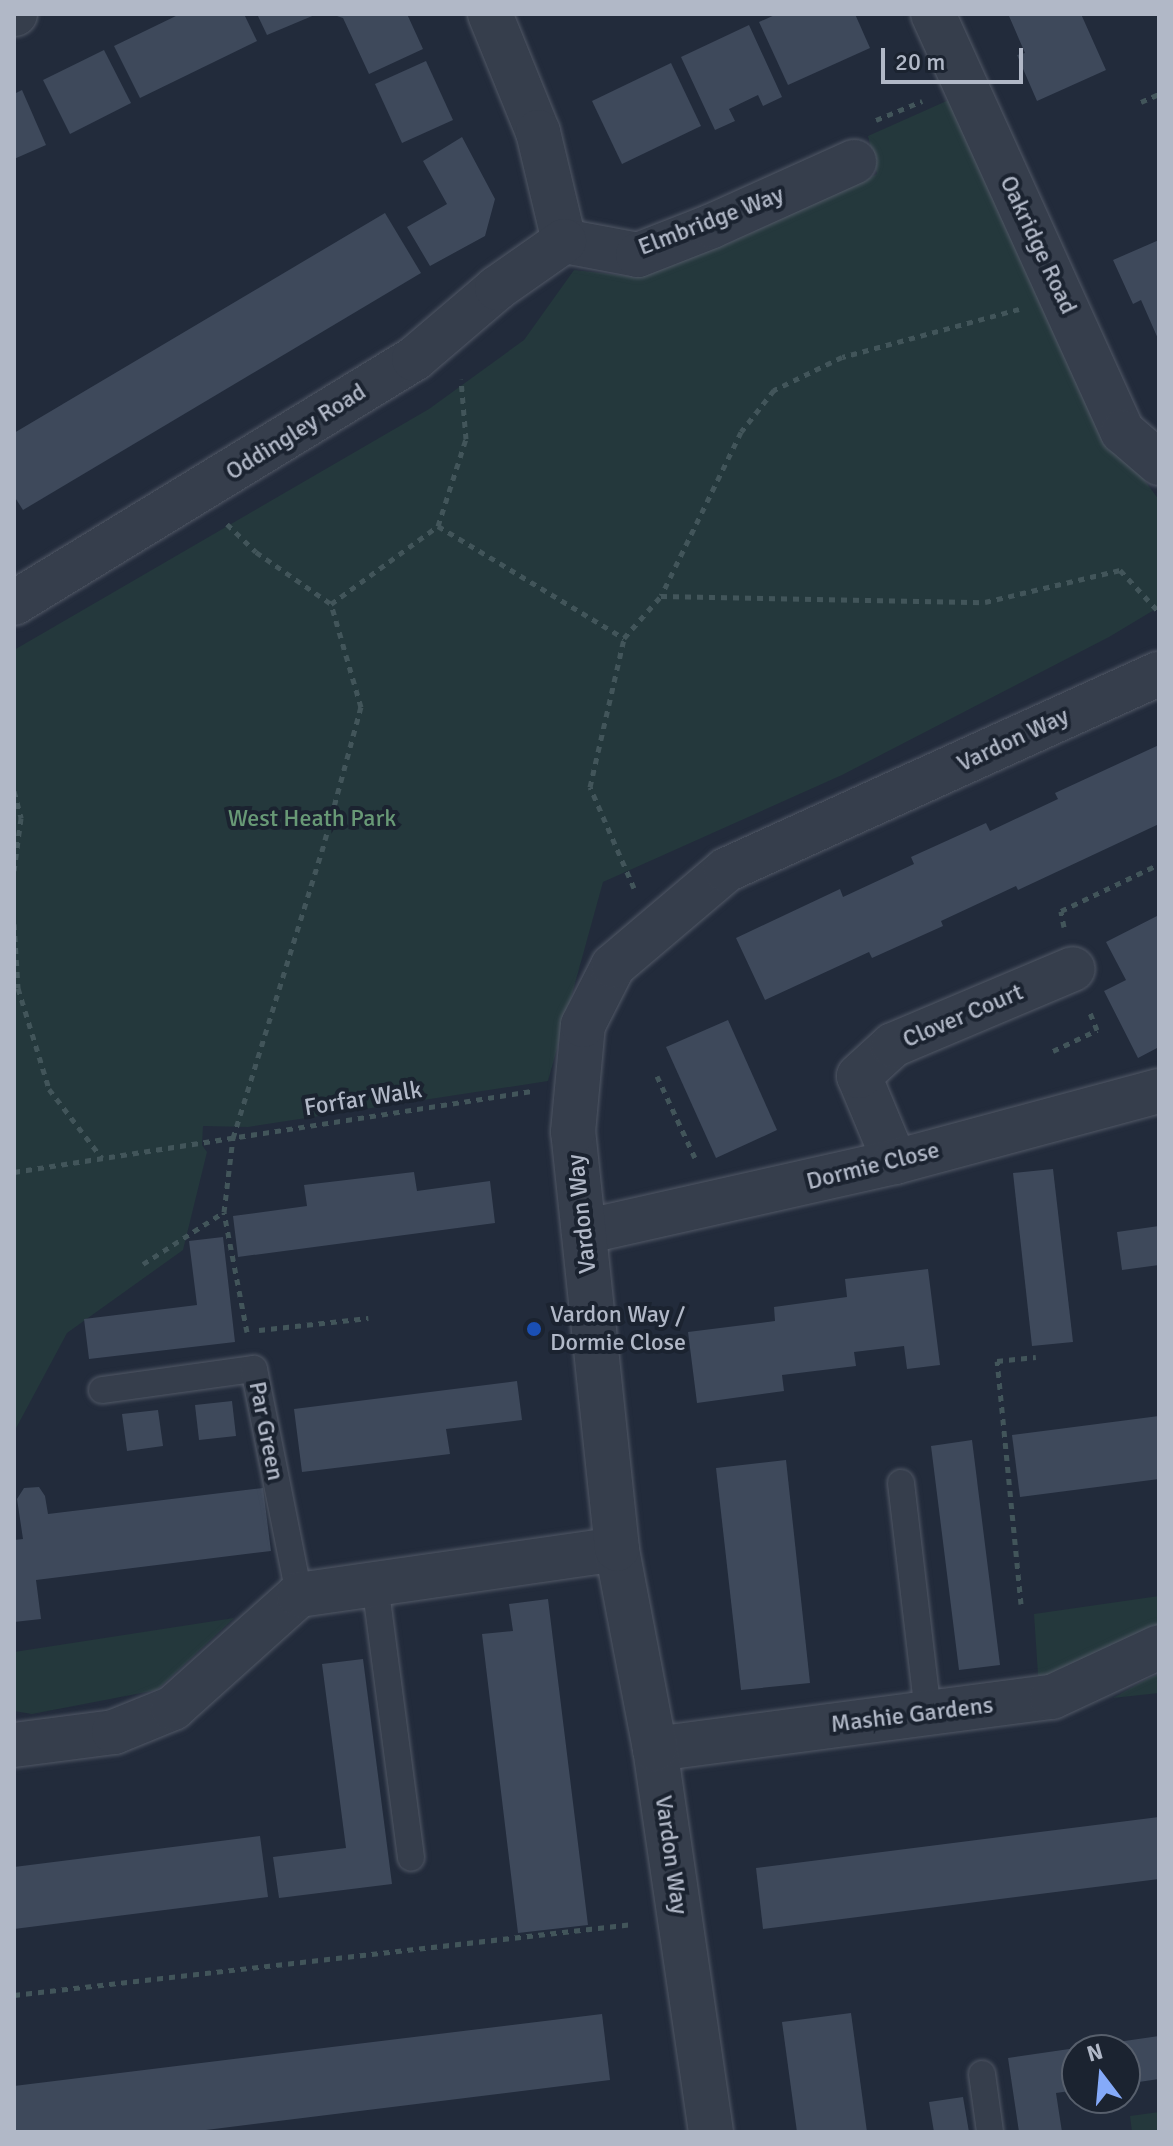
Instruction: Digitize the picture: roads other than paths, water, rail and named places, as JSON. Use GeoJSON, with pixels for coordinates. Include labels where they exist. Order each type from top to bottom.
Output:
{"type":"FeatureCollection","features":[{"type":"Feature","properties":{"kind":"street"},"geometry":{"type":"LineString","coordinates":[[490,14],[538,132],[564,241]]}},
{"type":"Feature","properties":{"kind":"street","name":"Oakridge Road"},"geometry":{"type":"LineString","coordinates":[[933,14],[1123,432],[1159,463]]}},
{"type":"Feature","properties":{"kind":"street","name":"Elmbridge Way"},"geometry":{"type":"LineString","coordinates":[[564,241],[638,255],[712,226],[854,162]]}},
{"type":"Feature","properties":{"kind":"street","name":"Oddingley Road"},"geometry":{"type":"LineString","coordinates":[[14,603],[414,359],[497,288],[564,241]]}},
{"type":"Feature","properties":{"kind":"street","name":"Vardon Way"},"geometry":{"type":"LineString","coordinates":[[711,2132],[655,1749],[617,1549],[573,1132],[583,1025],[613,966],[726,870],[1159,674]]}},
{"type":"Feature","properties":{"kind":"street","name":"Clover Court"},"geometry":{"type":"LineString","coordinates":[[895,1162],[859,1076],[893,1045],[1073,969]]}},
{"type":"Feature","properties":{"kind":"street","name":"Dormie Close"},"geometry":{"type":"LineString","coordinates":[[584,1232],[895,1162],[1159,1091]]}},
{"type":"Feature","properties":{"kind":"street"},"geometry":{"type":"LineString","coordinates":[[14,1745],[114,1732],[173,1708],[299,1595],[617,1549]]}},
{"type":"Feature","properties":{"kind":"street","name":"Mashie Gardens"},"geometry":{"type":"LineString","coordinates":[[655,1749],[1052,1697],[1159,1647]]}},
{"type":"Feature","properties":{"kind":"lane","name":"Par Green"},"geometry":{"type":"LineString","coordinates":[[102,1390],[254,1369],[299,1595]]}},
{"type":"Feature","properties":{"kind":"lane"},"geometry":{"type":"LineString","coordinates":[[901,1483],[928,1713]]}},
{"type":"Feature","properties":{"kind":"lane"},"geometry":{"type":"LineString","coordinates":[[375,1584],[411,1858]]}},
{"type":"Feature","properties":{"kind":"lane"},"geometry":{"type":"LineString","coordinates":[[982,2074],[990,2132]]}},
{"type":"Feature","properties":{"kind":"place","name":"Vardon Way / Dormie Close"},"geometry":{"type":"Point","coordinates":[534,1329]}},
{"type":"Feature","properties":{"kind":"park label","name":"West Heath Park"},"geometry":{"type":"Point","coordinates":[312,819]}}]}
